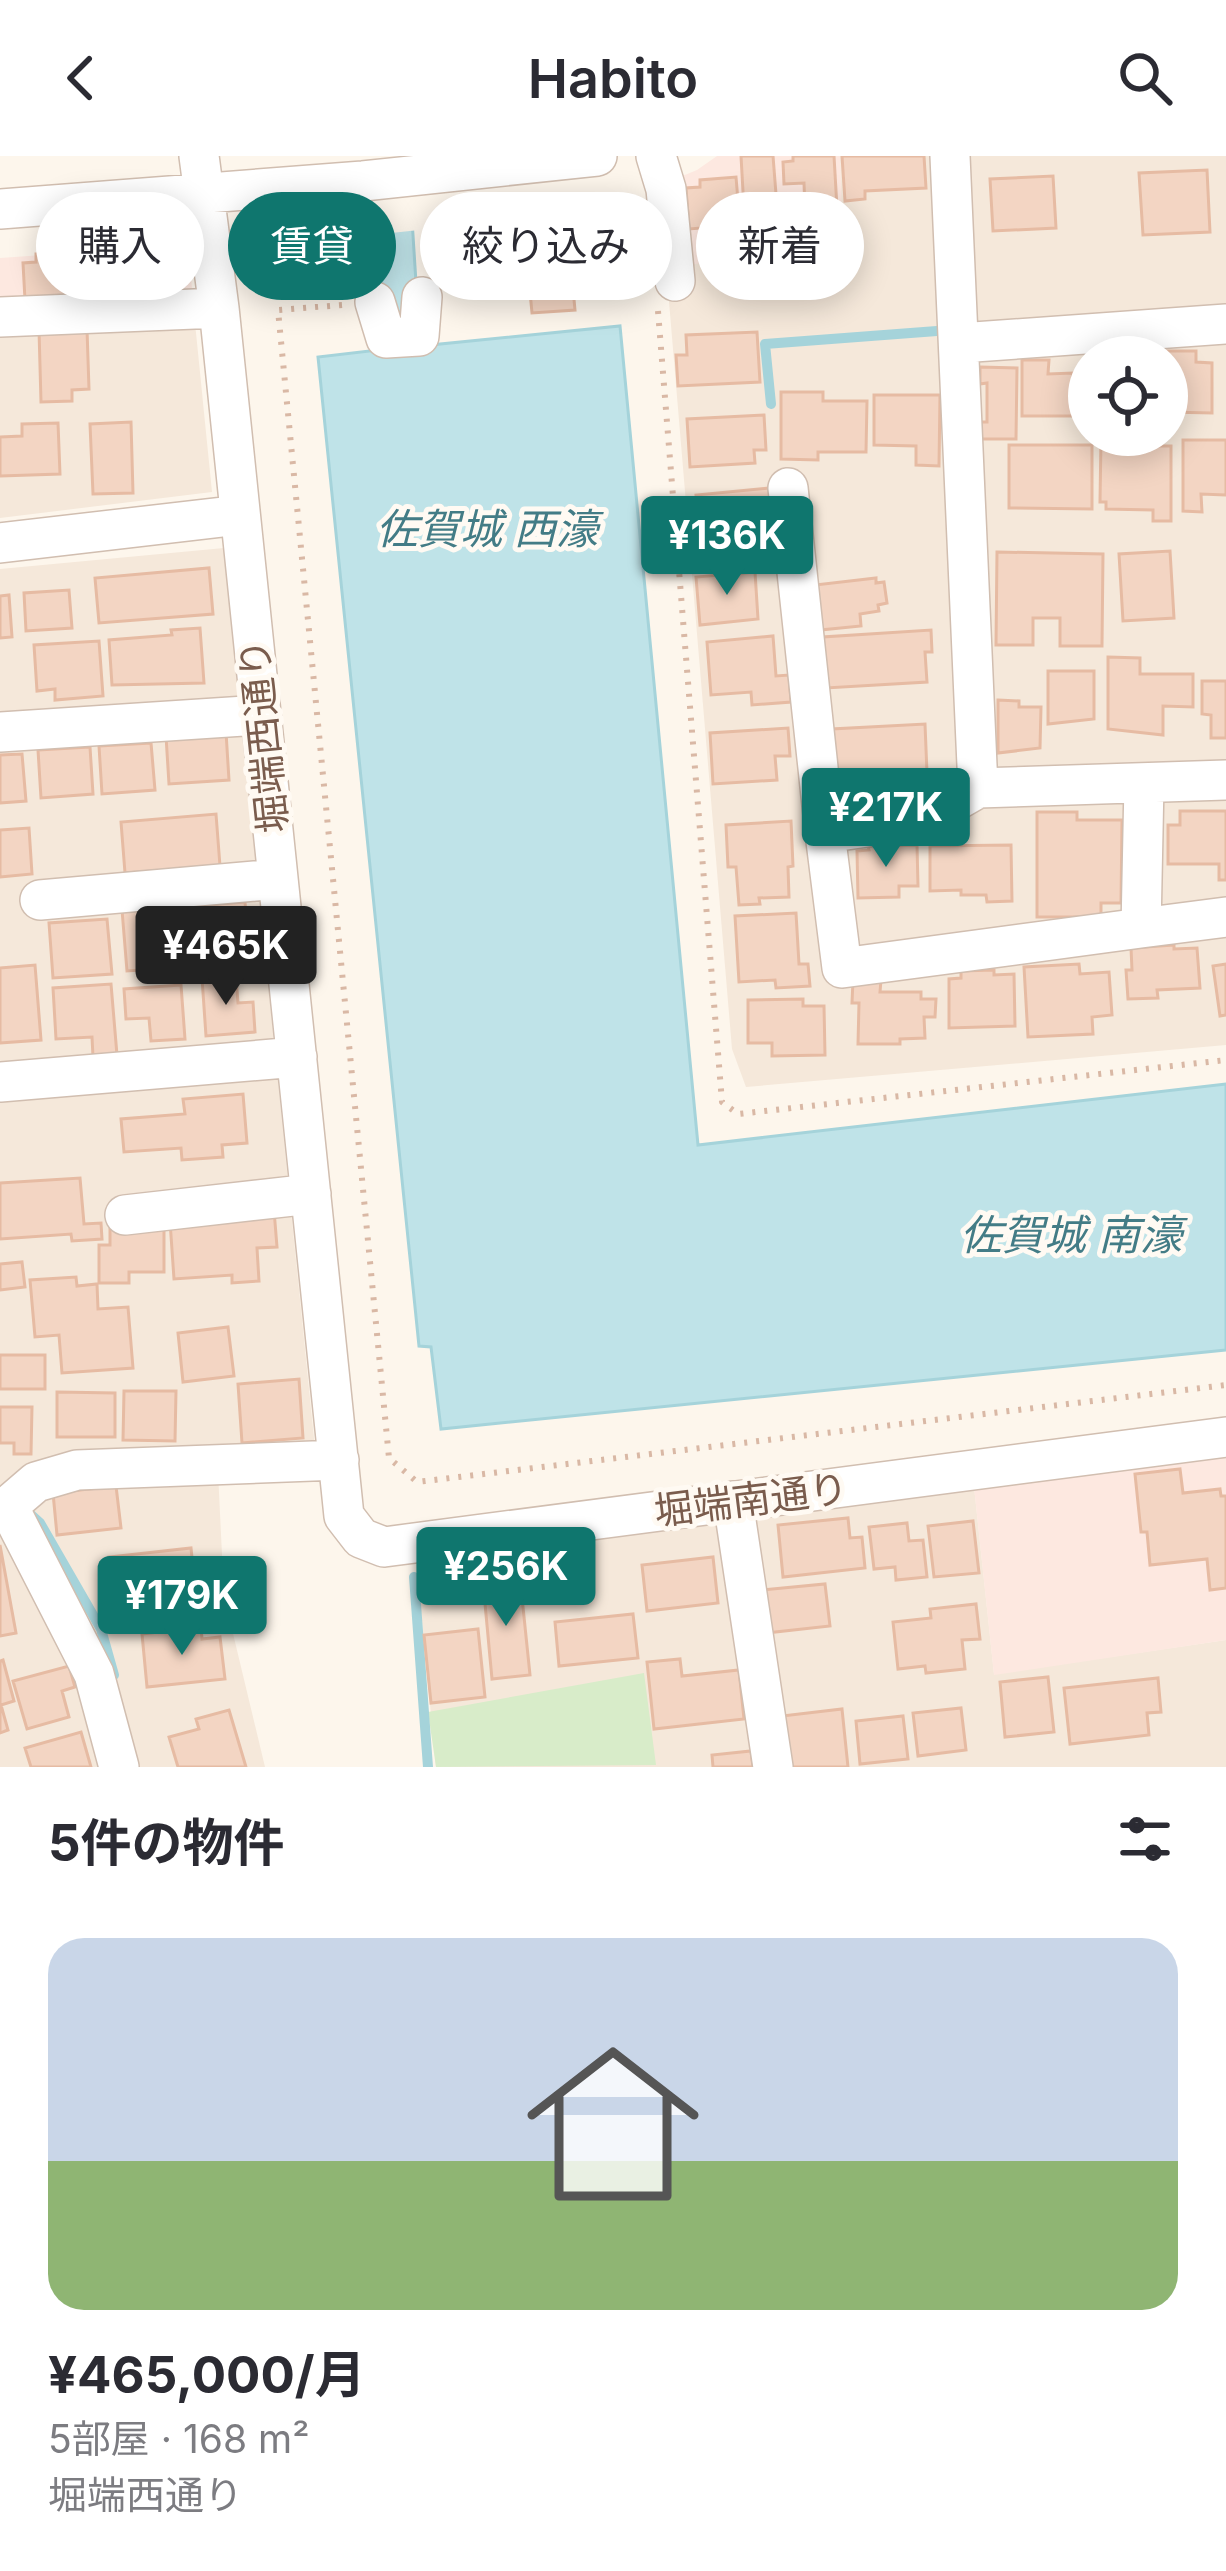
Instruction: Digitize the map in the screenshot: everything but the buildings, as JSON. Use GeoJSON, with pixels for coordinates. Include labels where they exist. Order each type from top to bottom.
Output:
{"type":"FeatureCollection","features":[{"type":"Feature","properties":{"kind":"street"},"geometry":{"type":"LineString","coordinates":[[0,208],[201,175],[364,181],[597,156]]}},
{"type":"Feature","properties":{"kind":"street"},"geometry":{"type":"LineString","coordinates":[[656,156],[666,188],[675,281]]}},
{"type":"Feature","properties":{"kind":"street"},"geometry":{"type":"LineString","coordinates":[[950,156],[978,788]]}},
{"type":"Feature","properties":{"kind":"street","name":"堀端西通り"},"geometry":{"type":"LineString","coordinates":[[201,175],[219,308],[339,1460]]}},
{"type":"Feature","properties":{"kind":"street"},"geometry":{"type":"LineString","coordinates":[[375,302],[386,338],[419,336],[422,300]]}},
{"type":"Feature","properties":{"kind":"street"},"geometry":{"type":"LineString","coordinates":[[0,317],[219,308]]}},
{"type":"Feature","properties":{"kind":"street"},"geometry":{"type":"LineString","coordinates":[[960,344],[1226,324]]}},
{"type":"Feature","properties":{"kind":"street"},"geometry":{"type":"LineString","coordinates":[[788,488],[842,968],[1226,917]]}},
{"type":"Feature","properties":{"kind":"street"},"geometry":{"type":"LineString","coordinates":[[0,543],[240,515]]}},
{"type":"Feature","properties":{"kind":"street"},"geometry":{"type":"LineString","coordinates":[[0,732],[261,716]]}},
{"type":"Feature","properties":{"kind":"street"},"geometry":{"type":"LineString","coordinates":[[825,832],[924,819],[978,788],[1226,780]]}},
{"type":"Feature","properties":{"kind":"street"},"geometry":{"type":"LineString","coordinates":[[1141,928],[1144,783]]}},
{"type":"Feature","properties":{"kind":"street"},"geometry":{"type":"LineString","coordinates":[[40,900],[278,879]]}},
{"type":"Feature","properties":{"kind":"street"},"geometry":{"type":"LineString","coordinates":[[0,1082],[297,1057]]}},
{"type":"Feature","properties":{"kind":"street"},"geometry":{"type":"LineString","coordinates":[[125,1215],[311,1194]]}},
{"type":"Feature","properties":{"kind":"street","name":"堀端南通り"},"geometry":{"type":"LineString","coordinates":[[339,1460],[344,1516],[361,1538],[384,1547],[1226,1437]]}},
{"type":"Feature","properties":{"kind":"street"},"geometry":{"type":"LineString","coordinates":[[119,1767],[94,1675],[4,1507],[36,1482],[77,1470],[339,1460]]}},
{"type":"Feature","properties":{"kind":"street"},"geometry":{"type":"LineString","coordinates":[[733,1501],[773,1767]]}},
{"type":"Feature","properties":{"kind":"path"},"geometry":{"type":"LineString","coordinates":[[375,302],[278,310],[389,1458],[417,1482],[1226,1385]]}},
{"type":"Feature","properties":{"kind":"shaded area"},"geometry":{"type":"Polygon","coordinates":[[[717,156],[840,156],[841,192],[696,192],[696,264],[672,266],[672,192],[654,192],[653,188],[717,156]]]}},
{"type":"Feature","properties":{"kind":"shaded area"},"geometry":{"type":"Polygon","coordinates":[[[840,156],[1226,156],[1226,1045],[746,1087],[732,1049],[669,300],[672,263],[696,251],[696,300],[864,300],[864,192],[841,192],[840,156]]]}},
{"type":"Feature","properties":{"kind":"shaded area"},"geometry":{"type":"Polygon","coordinates":[[[36,255],[36,300],[193,303],[0,310],[0,258],[36,255]]]}},
{"type":"Feature","properties":{"kind":"shaded area"},"geometry":{"type":"Polygon","coordinates":[[[193,303],[212,492],[0,518],[0,310],[193,303]]]}},
{"type":"Feature","properties":{"kind":"shaded area"},"geometry":{"type":"Polygon","coordinates":[[[224,548],[315,1448],[46,1464],[0,1487],[0,569],[224,548]]]}},
{"type":"Feature","properties":{"kind":"shaded area"},"geometry":{"type":"Polygon","coordinates":[[[1226,1453],[1226,1640],[994,1675],[974,1487],[1226,1453]]]}},
{"type":"Feature","properties":{"kind":"shaded area"},"geometry":{"type":"Polygon","coordinates":[[[218,1472],[224,1596],[265,1767],[0,1767],[0,1514],[65,1484],[218,1472]]]}},
{"type":"Feature","properties":{"kind":"shaded area"},"geometry":{"type":"Polygon","coordinates":[[[974,1486],[994,1674],[1226,1640],[1226,1767],[436,1767],[416,1559],[974,1486]]]}},
{"type":"Feature","properties":{"kind":"green space"},"geometry":{"type":"Polygon","coordinates":[[[644,1673],[656,1765],[436,1767],[428,1712],[644,1673]]]}},
{"type":"Feature","properties":{"kind":"water","name":"佐賀城 西濠"},"geometry":{"type":"Polygon","coordinates":[[[372,156],[408,156],[420,346],[620,326],[698,1145],[1226,1084],[1226,1350],[441,1429],[431,1347],[419,1346],[318,357],[387,349],[383,300],[396,300],[396,192],[375,192],[372,156]]]}},
{"type":"Feature","properties":{"kind":"pier"},"geometry":{"type":"Polygon","coordinates":[[[366,156],[414,156],[419,230],[396,232],[396,192],[369,192],[366,156]]]}},
{"type":"Feature","properties":{"kind":"waterway"},"geometry":{"type":"LineString","coordinates":[[771,404],[765,344],[937,331]]}},
{"type":"Feature","properties":{"kind":"waterway"},"geometry":{"type":"LineString","coordinates":[[29,1513],[40,1523],[101,1629],[114,1675]]}},
{"type":"Feature","properties":{"kind":"waterway"},"geometry":{"type":"LineString","coordinates":[[414,1577],[428,1767]]}},
{"type":"Feature","properties":{"kind":"water label","name":"佐賀城 南濠"},"geometry":{"type":"Point","coordinates":[1071,1234]}}]}
